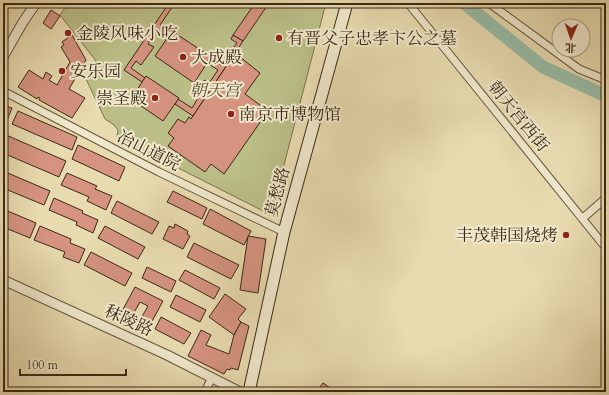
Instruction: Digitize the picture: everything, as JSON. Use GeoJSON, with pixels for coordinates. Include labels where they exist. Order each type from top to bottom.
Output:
{"type":"FeatureCollection","features":[{"type":"Feature","properties":{"kind":"main road","name":"莫愁路"},"geometry":{"type":"LineString","coordinates":[[249,392],[284,232],[347,3]]}},
{"type":"Feature","properties":{"kind":"street"},"geometry":{"type":"LineString","coordinates":[[3,57],[36,3]]}},
{"type":"Feature","properties":{"kind":"street","name":"朝天宫西街"},"geometry":{"type":"LineString","coordinates":[[408,3],[606,248]]}},
{"type":"Feature","properties":{"kind":"street"},"geometry":{"type":"LineString","coordinates":[[489,3],[579,69],[606,80]]}},
{"type":"Feature","properties":{"kind":"street","name":"冶山道院"},"geometry":{"type":"LineString","coordinates":[[3,92],[159,172],[284,232]]}},
{"type":"Feature","properties":{"kind":"street"},"geometry":{"type":"LineString","coordinates":[[583,218],[606,198]]}},
{"type":"Feature","properties":{"kind":"street","name":"秣陵路"},"geometry":{"type":"LineString","coordinates":[[3,280],[212,377],[240,392]]}},
{"type":"Feature","properties":{"kind":"street"},"geometry":{"type":"LineString","coordinates":[[205,392],[212,377]]}},
{"type":"Feature","properties":{"kind":"green space","name":"朝天宫"},"geometry":{"type":"Polygon","coordinates":[[[68,3],[326,3],[271,215],[117,137],[118,130],[113,124],[105,119],[86,79],[96,61],[60,15],[68,3]]]}},
{"type":"Feature","properties":{"kind":"building"},"geometry":{"type":"Polygon","coordinates":[[[169,3],[175,3],[160,25],[171,32],[168,36],[157,29],[148,44],[154,47],[141,65],[136,61],[131,68],[145,78],[142,82],[124,70],[169,3]]]}},
{"type":"Feature","properties":{"kind":"building"},"geometry":{"type":"Polygon","coordinates":[[[255,3],[269,3],[243,41],[233,35],[255,3]]]}},
{"type":"Feature","properties":{"kind":"building"},"geometry":{"type":"Polygon","coordinates":[[[51,10],[60,16],[51,29],[43,23],[51,10]]]}},
{"type":"Feature","properties":{"kind":"building","name":"大成殿"},"geometry":{"type":"Polygon","coordinates":[[[172,31],[211,57],[194,83],[155,56],[172,31]]]}},
{"type":"Feature","properties":{"kind":"building"},"geometry":{"type":"Polygon","coordinates":[[[72,35],[86,60],[69,89],[85,98],[72,118],[39,100],[40,98],[38,97],[37,99],[18,87],[29,70],[43,79],[46,72],[52,76],[49,80],[57,85],[70,62],[61,47],[64,45],[62,42],[72,35]]]}},
{"type":"Feature","properties":{"kind":"building"},"geometry":{"type":"Polygon","coordinates":[[[233,35],[243,41],[193,116],[175,104],[178,99],[192,108],[198,98],[194,95],[204,80],[209,83],[218,70],[207,63],[210,58],[221,65],[237,43],[231,39],[233,35]]]}},
{"type":"Feature","properties":{"kind":"building","name":"南京市博物馆"},"geometry":{"type":"Polygon","coordinates":[[[235,53],[260,73],[245,94],[268,111],[224,174],[211,164],[205,172],[168,146],[174,138],[168,133],[178,119],[185,123],[189,117],[191,119],[235,53]]]}},
{"type":"Feature","properties":{"kind":"building","name":"崇圣殿"},"geometry":{"type":"Polygon","coordinates":[[[146,76],[179,98],[163,121],[131,99],[146,76]]]}},
{"type":"Feature","properties":{"kind":"building"},"geometry":{"type":"Polygon","coordinates":[[[3,105],[12,108],[3,130],[3,105]]]}},
{"type":"Feature","properties":{"kind":"building"},"geometry":{"type":"Polygon","coordinates":[[[18,111],[77,137],[72,150],[12,124],[18,111]]]}},
{"type":"Feature","properties":{"kind":"building"},"geometry":{"type":"Polygon","coordinates":[[[6,135],[66,161],[59,177],[3,153],[3,143],[6,135]]]}},
{"type":"Feature","properties":{"kind":"building"},"geometry":{"type":"Polygon","coordinates":[[[78,145],[125,167],[119,181],[72,159],[78,145]]]}},
{"type":"Feature","properties":{"kind":"building"},"geometry":{"type":"Polygon","coordinates":[[[3,171],[50,191],[44,205],[3,188],[3,171]]]}},
{"type":"Feature","properties":{"kind":"building"},"geometry":{"type":"Polygon","coordinates":[[[67,173],[97,186],[95,189],[112,196],[106,210],[87,201],[89,197],[61,185],[67,173]]]}},
{"type":"Feature","properties":{"kind":"building"},"geometry":{"type":"Polygon","coordinates":[[[173,191],[207,208],[202,219],[167,202],[173,191]]]}},
{"type":"Feature","properties":{"kind":"building"},"geometry":{"type":"Polygon","coordinates":[[[54,198],[83,211],[82,213],[98,220],[93,233],[76,225],[77,222],[49,210],[54,198]]]}},
{"type":"Feature","properties":{"kind":"building"},"geometry":{"type":"Polygon","coordinates":[[[117,201],[159,222],[152,234],[111,213],[117,201]]]}},
{"type":"Feature","properties":{"kind":"building"},"geometry":{"type":"Polygon","coordinates":[[[3,209],[36,223],[30,238],[3,227],[3,209]]]}},
{"type":"Feature","properties":{"kind":"building"},"geometry":{"type":"Polygon","coordinates":[[[210,209],[251,231],[244,245],[203,224],[210,209]]]}},
{"type":"Feature","properties":{"kind":"building"},"geometry":{"type":"Polygon","coordinates":[[[175,224],[188,231],[187,234],[190,236],[183,249],[163,239],[169,226],[174,228],[175,224]]]}},
{"type":"Feature","properties":{"kind":"building"},"geometry":{"type":"Polygon","coordinates":[[[40,226],[71,239],[70,243],[85,249],[79,263],[63,257],[65,252],[34,240],[40,226]]]}},
{"type":"Feature","properties":{"kind":"building"},"geometry":{"type":"Polygon","coordinates":[[[105,226],[145,247],[138,259],[98,238],[105,226]]]}},
{"type":"Feature","properties":{"kind":"building"},"geometry":{"type":"Polygon","coordinates":[[[248,236],[266,239],[258,293],[240,290],[248,236]]]}},
{"type":"Feature","properties":{"kind":"building"},"geometry":{"type":"Polygon","coordinates":[[[194,243],[239,265],[231,279],[187,257],[194,243]]]}},
{"type":"Feature","properties":{"kind":"building"},"geometry":{"type":"Polygon","coordinates":[[[91,252],[132,273],[125,286],[84,265],[91,252]]]}},
{"type":"Feature","properties":{"kind":"building"},"geometry":{"type":"Polygon","coordinates":[[[147,267],[176,281],[171,292],[142,278],[147,267]]]}},
{"type":"Feature","properties":{"kind":"building"},"geometry":{"type":"Polygon","coordinates":[[[185,270],[220,288],[214,299],[179,280],[185,270]]]}},
{"type":"Feature","properties":{"kind":"building"},"geometry":{"type":"Polygon","coordinates":[[[135,287],[163,301],[150,325],[140,320],[148,306],[140,302],[131,318],[121,313],[135,287]]]}},
{"type":"Feature","properties":{"kind":"building"},"geometry":{"type":"Polygon","coordinates":[[[225,294],[246,309],[238,319],[241,322],[234,335],[209,317],[225,294]]]}},
{"type":"Feature","properties":{"kind":"building"},"geometry":{"type":"Polygon","coordinates":[[[176,295],[206,310],[200,322],[170,307],[176,295]]]}},
{"type":"Feature","properties":{"kind":"building"},"geometry":{"type":"Polygon","coordinates":[[[161,317],[191,333],[184,344],[155,329],[161,317]]]}},
{"type":"Feature","properties":{"kind":"building"},"geometry":{"type":"Polygon","coordinates":[[[241,322],[249,326],[238,370],[231,368],[230,370],[227,369],[224,374],[188,356],[201,330],[211,335],[206,345],[229,354],[234,335],[241,322]]]}},
{"type":"Feature","properties":{"kind":"building"},"geometry":{"type":"Polygon","coordinates":[[[323,383],[336,392],[316,392],[323,383]]]}},
{"type":"Feature","properties":{"kind":"waterway"},"geometry":{"type":"LineString","coordinates":[[464,3],[543,67],[606,96]]}},
{"type":"Feature","properties":{"kind":"place","name":"金陵风味小吃"},"geometry":{"type":"Point","coordinates":[68,33]}},
{"type":"Feature","properties":{"kind":"place","name":"有晋父子忠孝卞公之墓"},"geometry":{"type":"Point","coordinates":[279,38]}},
{"type":"Feature","properties":{"kind":"place","name":"大成殿"},"geometry":{"type":"Point","coordinates":[183,57]}},
{"type":"Feature","properties":{"kind":"place","name":"安乐园"},"geometry":{"type":"Point","coordinates":[62,71]}},
{"type":"Feature","properties":{"kind":"place","name":"崇圣殿"},"geometry":{"type":"Point","coordinates":[155,98]}},
{"type":"Feature","properties":{"kind":"place","name":"南京市博物馆"},"geometry":{"type":"Point","coordinates":[231,114]}},
{"type":"Feature","properties":{"kind":"place","name":"丰茂韩国烧烤"},"geometry":{"type":"Point","coordinates":[566,235]}}]}
